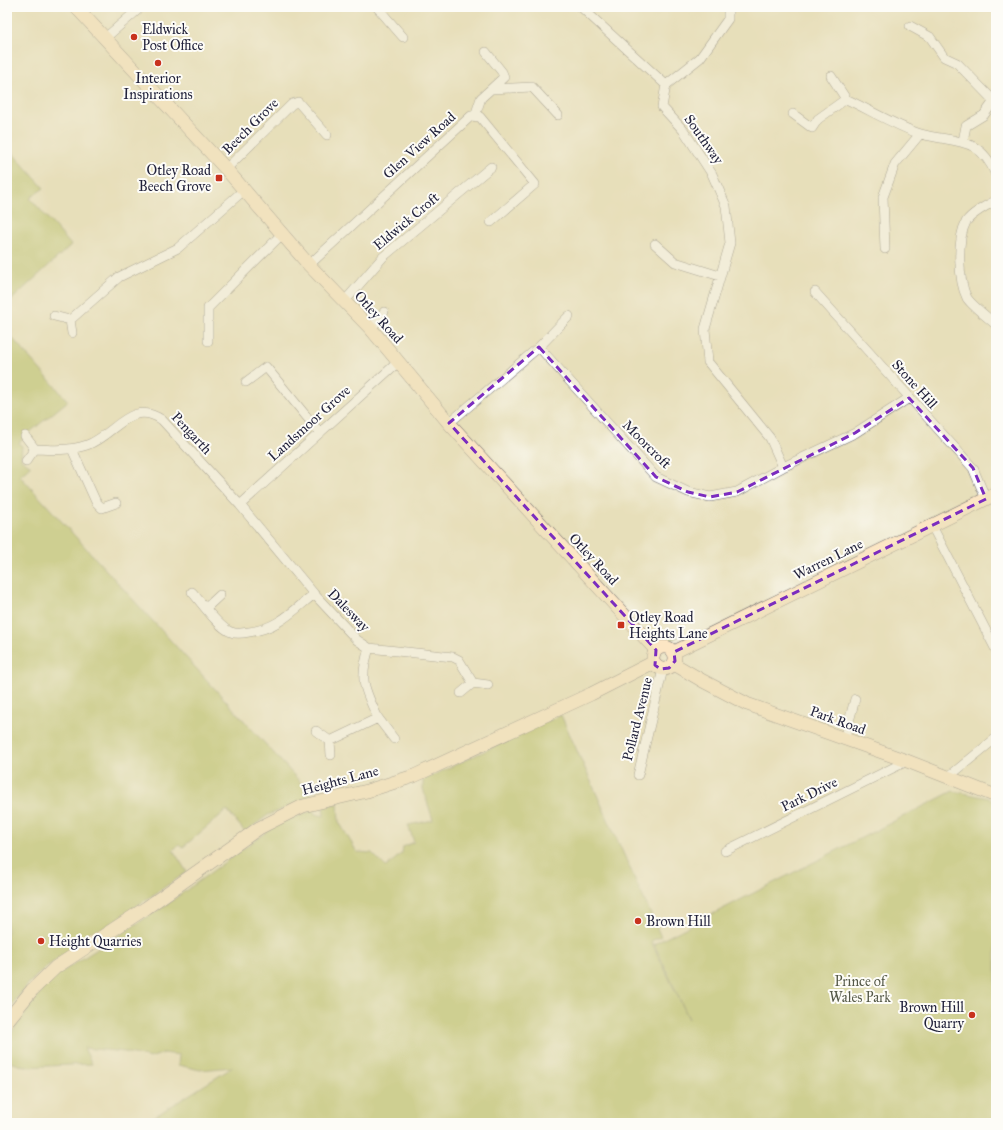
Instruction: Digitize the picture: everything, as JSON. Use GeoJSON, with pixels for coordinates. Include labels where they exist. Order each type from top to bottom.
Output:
{"type":"FeatureCollection","features":[{"type":"Feature","properties":{"kind":"street","name":"Otley Road"},"geometry":{"type":"LineString","coordinates":[[76,7],[226,169],[309,265],[371,329],[448,423],[664,660]]}},
{"type":"Feature","properties":{"kind":"street"},"geometry":{"type":"LineString","coordinates":[[104,39],[140,7]]}},
{"type":"Feature","properties":{"kind":"street"},"geometry":{"type":"LineString","coordinates":[[376,7],[404,37]]}},
{"type":"Feature","properties":{"kind":"street"},"geometry":{"type":"LineString","coordinates":[[580,7],[666,85],[700,58],[728,19],[728,7]]}},
{"type":"Feature","properties":{"kind":"street"},"geometry":{"type":"LineString","coordinates":[[910,26],[930,37],[944,56],[957,63],[994,101],[984,115],[966,126],[964,141]]}},
{"type":"Feature","properties":{"kind":"street"},"geometry":{"type":"LineString","coordinates":[[475,116],[481,98],[504,77],[502,72],[486,52]]}},
{"type":"Feature","properties":{"kind":"street"},"geometry":{"type":"LineString","coordinates":[[831,76],[846,99],[920,134],[964,141],[981,151],[996,175]]}},
{"type":"Feature","properties":{"kind":"street","name":"Southway"},"geometry":{"type":"LineString","coordinates":[[666,85],[662,107],[684,131],[712,174],[726,206],[730,243],[705,329],[708,362],[770,438],[783,467]]}},
{"type":"Feature","properties":{"kind":"street"},"geometry":{"type":"LineString","coordinates":[[491,89],[532,87],[558,115]]}},
{"type":"Feature","properties":{"kind":"street"},"geometry":{"type":"LineString","coordinates":[[793,114],[812,128],[818,119],[846,99]]}},
{"type":"Feature","properties":{"kind":"street","name":"Beech Grove"},"geometry":{"type":"LineString","coordinates":[[226,169],[292,104],[298,102],[327,135]]}},
{"type":"Feature","properties":{"kind":"street","name":"Glen View Road"},"geometry":{"type":"LineString","coordinates":[[309,265],[471,116],[480,117],[535,184],[492,222]]}},
{"type":"Feature","properties":{"kind":"street"},"geometry":{"type":"LineString","coordinates":[[885,249],[883,196],[895,164],[920,134]]}},
{"type":"Feature","properties":{"kind":"street","name":"Eldwick Croft"},"geometry":{"type":"LineString","coordinates":[[344,302],[382,257],[426,223],[491,167]]}},
{"type":"Feature","properties":{"kind":"street"},"geometry":{"type":"LineString","coordinates":[[70,320],[119,277],[178,248],[244,190]]}},
{"type":"Feature","properties":{"kind":"street"},"geometry":{"type":"LineString","coordinates":[[996,201],[987,205],[966,221],[961,239],[960,272],[967,298],[996,325]]}},
{"type":"Feature","properties":{"kind":"street"},"geometry":{"type":"LineString","coordinates":[[208,341],[208,308],[282,234]]}},
{"type":"Feature","properties":{"kind":"street"},"geometry":{"type":"LineString","coordinates":[[655,244],[675,262],[720,276]]}},
{"type":"Feature","properties":{"kind":"street","name":"Stone Hill"},"geometry":{"type":"LineString","coordinates":[[815,292],[973,468],[991,496]]}},
{"type":"Feature","properties":{"kind":"street"},"geometry":{"type":"LineString","coordinates":[[371,329],[384,312]]}},
{"type":"Feature","properties":{"kind":"street"},"geometry":{"type":"LineString","coordinates":[[54,316],[70,320]]}},
{"type":"Feature","properties":{"kind":"street"},"geometry":{"type":"LineString","coordinates":[[448,423],[539,347],[569,316]]}},
{"type":"Feature","properties":{"kind":"street"},"geometry":{"type":"LineString","coordinates":[[70,320],[72,333]]}},
{"type":"Feature","properties":{"kind":"street","name":"Moorcroft"},"geometry":{"type":"LineString","coordinates":[[539,347],[656,477],[688,492],[710,497],[737,492],[783,467],[855,433],[909,398]]}},
{"type":"Feature","properties":{"kind":"street","name":"Landsmoor Grove"},"geometry":{"type":"LineString","coordinates":[[240,505],[398,362]]}},
{"type":"Feature","properties":{"kind":"street"},"geometry":{"type":"LineString","coordinates":[[246,382],[266,367],[320,432]]}},
{"type":"Feature","properties":{"kind":"street","name":"Pengarth"},"geometry":{"type":"LineString","coordinates":[[35,449],[72,449],[100,439],[132,415],[143,412],[153,414],[162,420],[240,505]]}},
{"type":"Feature","properties":{"kind":"street"},"geometry":{"type":"LineString","coordinates":[[25,436],[35,449],[26,461]]}},
{"type":"Feature","properties":{"kind":"street"},"geometry":{"type":"LineString","coordinates":[[72,449],[96,502],[102,508],[116,503]]}},
{"type":"Feature","properties":{"kind":"street","name":"Warren Lane"},"geometry":{"type":"LineString","coordinates":[[664,660],[991,496]]}},
{"type":"Feature","properties":{"kind":"street","name":"Dalesway"},"geometry":{"type":"LineString","coordinates":[[240,505],[314,594],[357,640],[369,648],[453,657],[459,660],[473,683]]}},
{"type":"Feature","properties":{"kind":"street"},"geometry":{"type":"LineString","coordinates":[[932,526],[996,650]]}},
{"type":"Feature","properties":{"kind":"street"},"geometry":{"type":"LineString","coordinates":[[192,592],[230,632],[243,633],[264,631],[275,626],[314,594]]}},
{"type":"Feature","properties":{"kind":"street"},"geometry":{"type":"LineString","coordinates":[[206,608],[220,595]]}},
{"type":"Feature","properties":{"kind":"street"},"geometry":{"type":"LineString","coordinates":[[369,648],[363,674],[364,688],[378,718],[394,738]]}},
{"type":"Feature","properties":{"kind":"street","name":"Park Road"},"geometry":{"type":"LineString","coordinates":[[664,660],[747,704],[844,740],[907,761],[996,796]]}},
{"type":"Feature","properties":{"kind":"street","name":"Pollard Avenue"},"geometry":{"type":"LineString","coordinates":[[638,775],[664,660]]}},
{"type":"Feature","properties":{"kind":"street","name":"Heights Lane"},"geometry":{"type":"LineString","coordinates":[[7,1021],[32,990],[56,967],[146,908],[259,828],[303,806],[367,791],[414,776],[664,660]]}},
{"type":"Feature","properties":{"kind":"street"},"geometry":{"type":"LineString","coordinates":[[461,693],[473,683],[488,685]]}},
{"type":"Feature","properties":{"kind":"street"},"geometry":{"type":"LineString","coordinates":[[844,740],[855,699]]}},
{"type":"Feature","properties":{"kind":"street"},"geometry":{"type":"LineString","coordinates":[[330,741],[378,718]]}},
{"type":"Feature","properties":{"kind":"street"},"geometry":{"type":"LineString","coordinates":[[316,731],[330,741]]}},
{"type":"Feature","properties":{"kind":"street"},"geometry":{"type":"LineString","coordinates":[[947,778],[996,738]]}},
{"type":"Feature","properties":{"kind":"street"},"geometry":{"type":"LineString","coordinates":[[330,741],[330,755]]}},
{"type":"Feature","properties":{"kind":"street","name":"Park Drive"},"geometry":{"type":"LineString","coordinates":[[724,851],[907,761]]}},
{"type":"Feature","properties":{"kind":"highlighted area"},"geometry":{"type":"Polygon","coordinates":[[[539,347],[656,477],[688,492],[710,497],[737,492],[855,433],[909,398],[973,468],[986,499],[674,652],[675,661],[669,668],[660,669],[655,665],[656,650],[449,423],[539,347]]]}},
{"type":"Feature","properties":{"kind":"green space"},"geometry":{"type":"Polygon","coordinates":[[[7,147],[44,188],[30,198],[71,245],[7,304],[7,147]]]}},
{"type":"Feature","properties":{"kind":"green space"},"geometry":{"type":"Polygon","coordinates":[[[7,332],[68,401],[25,436],[19,443],[22,446],[21,459],[31,466],[20,476],[314,797],[268,815],[245,832],[227,810],[182,848],[179,845],[173,850],[187,872],[46,967],[30,982],[7,1011],[7,332]]]}},
{"type":"Feature","properties":{"kind":"green space"},"geometry":{"type":"Polygon","coordinates":[[[655,631],[679,636],[671,640],[660,640],[656,635],[653,635],[655,631]]]}},
{"type":"Feature","properties":{"kind":"green space","name":"Prince of Wales Park"},"geometry":{"type":"Polygon","coordinates":[[[561,715],[661,937],[651,941],[689,1019],[654,944],[953,791],[989,798],[996,802],[996,1123],[134,1123],[137,1115],[146,1122],[233,1067],[200,1070],[178,1065],[179,1055],[164,1053],[150,1058],[125,1052],[84,1048],[92,1064],[25,1067],[7,1061],[7,1039],[42,990],[40,989],[60,973],[166,905],[277,824],[313,810],[315,814],[324,816],[323,806],[338,803],[339,822],[357,852],[372,853],[386,867],[402,853],[403,847],[414,842],[408,825],[433,820],[423,789],[423,780],[561,715]]]}},
{"type":"Feature","properties":{"kind":"place","name":"Eldwick Post Office"},"geometry":{"type":"Point","coordinates":[134,37]}},
{"type":"Feature","properties":{"kind":"place","name":"Interior Inspirations"},"geometry":{"type":"Point","coordinates":[158,63]}},
{"type":"Feature","properties":{"kind":"place","name":"Otley Road Beech Grove"},"geometry":{"type":"Point","coordinates":[219,178]}},
{"type":"Feature","properties":{"kind":"place","name":"Otley Road Heights Lane"},"geometry":{"type":"Point","coordinates":[621,625]}},
{"type":"Feature","properties":{"kind":"place","name":"Brown Hill"},"geometry":{"type":"Point","coordinates":[638,921]}},
{"type":"Feature","properties":{"kind":"place","name":"Height Quarries"},"geometry":{"type":"Point","coordinates":[41,941]}},
{"type":"Feature","properties":{"kind":"place","name":"Brown Hill Quarry"},"geometry":{"type":"Point","coordinates":[972,1015]}}]}
